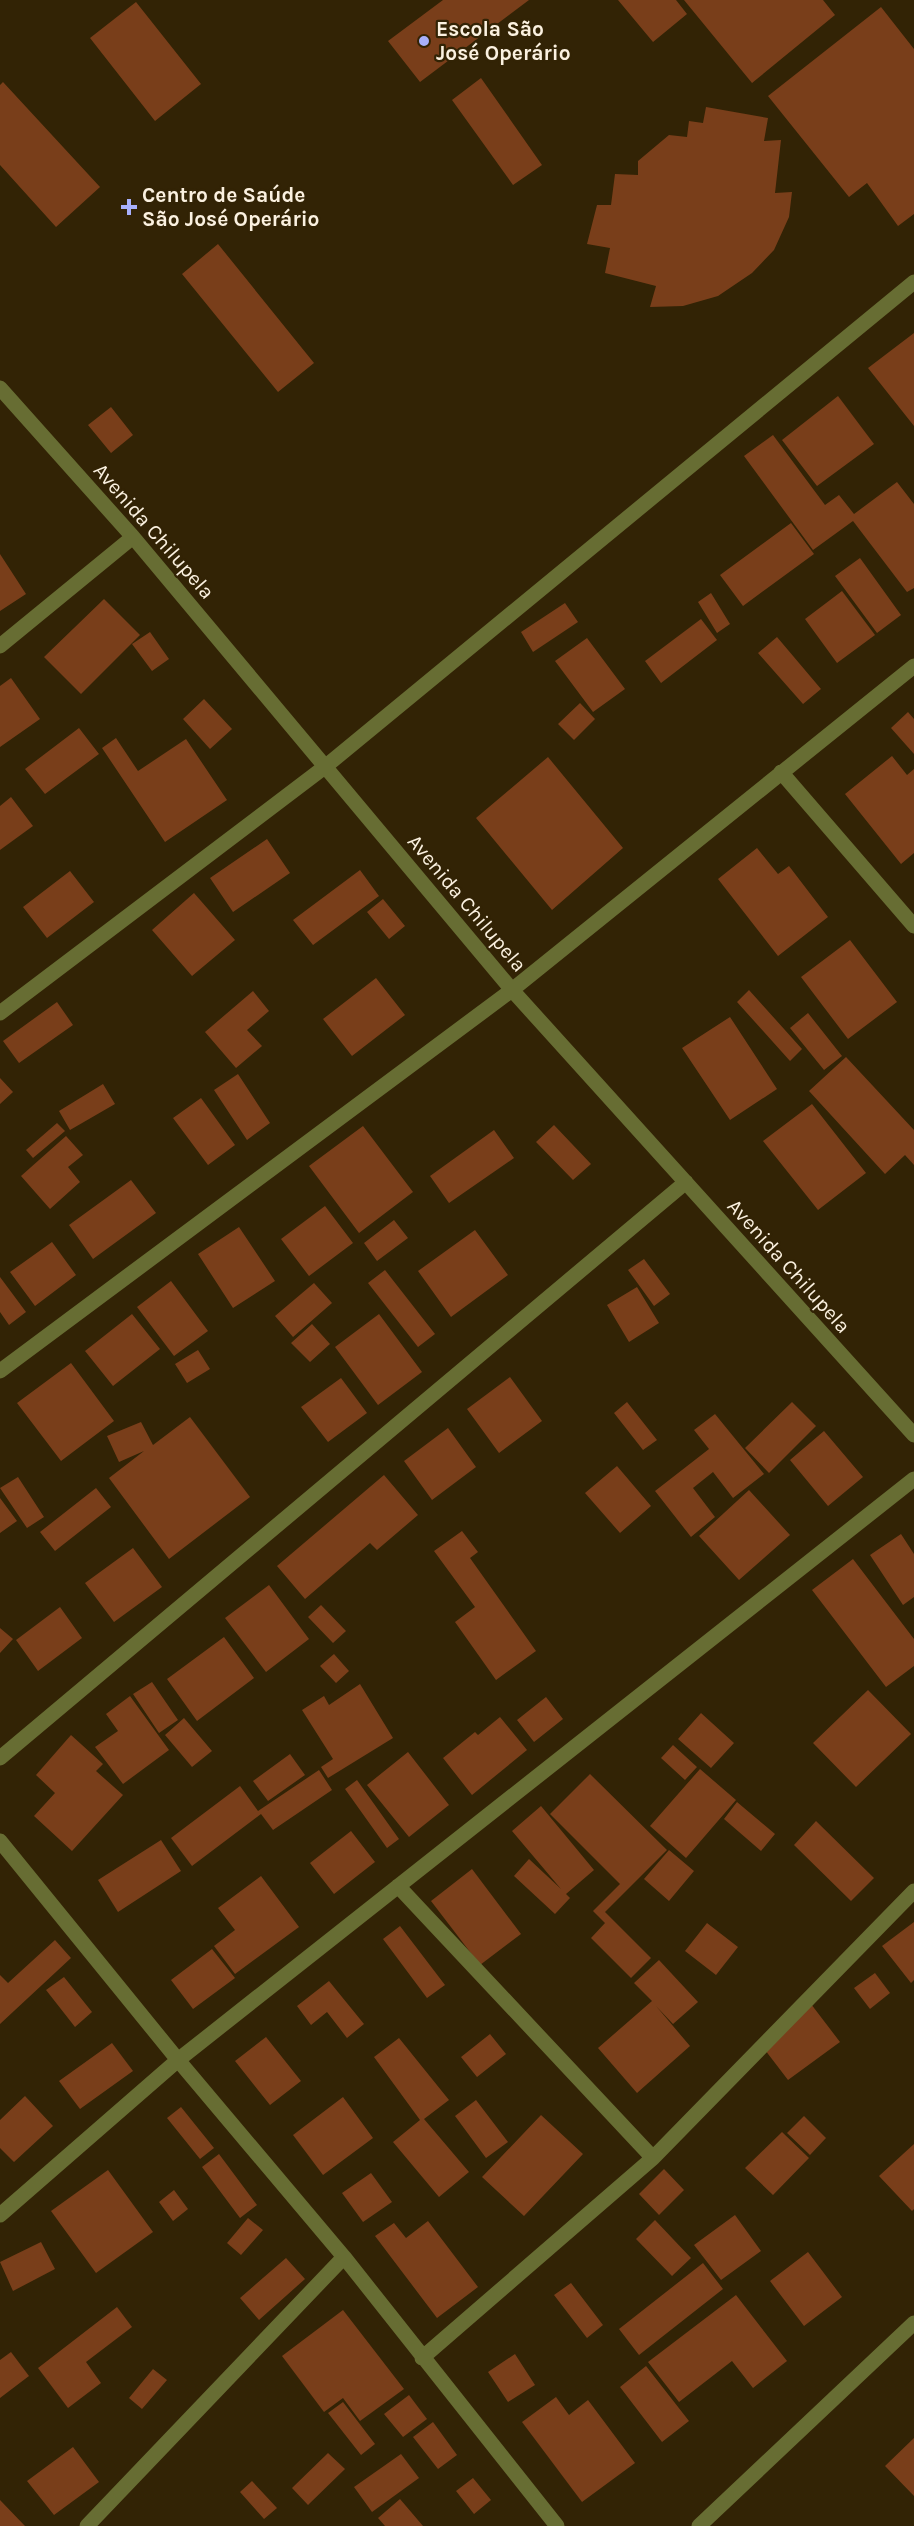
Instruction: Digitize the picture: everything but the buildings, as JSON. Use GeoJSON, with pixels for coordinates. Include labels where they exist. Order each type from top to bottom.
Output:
{"type":"FeatureCollection","features":[{"type":"Feature","properties":{"kind":"street"},"geometry":{"type":"LineString","coordinates":[[0,1013],[326,766],[914,282]]}},
{"type":"Feature","properties":{"kind":"street","name":"Avenida Chilupela"},"geometry":{"type":"LineString","coordinates":[[0,387],[133,537],[512,990],[914,1435]]}},
{"type":"Feature","properties":{"kind":"street"},"geometry":{"type":"LineString","coordinates":[[0,646],[133,537]]}},
{"type":"Feature","properties":{"kind":"street"},"geometry":{"type":"LineString","coordinates":[[2,1364],[512,990],[914,666]]}},
{"type":"Feature","properties":{"kind":"street"},"geometry":{"type":"LineString","coordinates":[[781,772],[914,926]]}},
{"type":"Feature","properties":{"kind":"street"},"geometry":{"type":"LineString","coordinates":[[0,1758],[686,1182]]}},
{"type":"Feature","properties":{"kind":"street"},"geometry":{"type":"LineString","coordinates":[[0,2215],[178,2060],[914,1479]]}},
{"type":"Feature","properties":{"kind":"street"},"geometry":{"type":"LineString","coordinates":[[2,1849],[344,2257],[557,2526]]}},
{"type":"Feature","properties":{"kind":"street"},"geometry":{"type":"LineString","coordinates":[[398,1886],[653,2158]]}},
{"type":"Feature","properties":{"kind":"street"},"geometry":{"type":"LineString","coordinates":[[422,2358],[653,2158],[914,1891]]}},
{"type":"Feature","properties":{"kind":"street"},"geometry":{"type":"LineString","coordinates":[[87,2526],[344,2257]]}},
{"type":"Feature","properties":{"kind":"street"},"geometry":{"type":"LineString","coordinates":[[699,2526],[914,2323]]}},
{"type":"Feature","properties":{"kind":"place","name":"Escola São José Operário"},"geometry":{"type":"Point","coordinates":[424,41]}},
{"type":"Feature","properties":{"kind":"place","name":"Centro de Saúde São José Operário"},"geometry":{"type":"Point","coordinates":[129,207]}}]}
